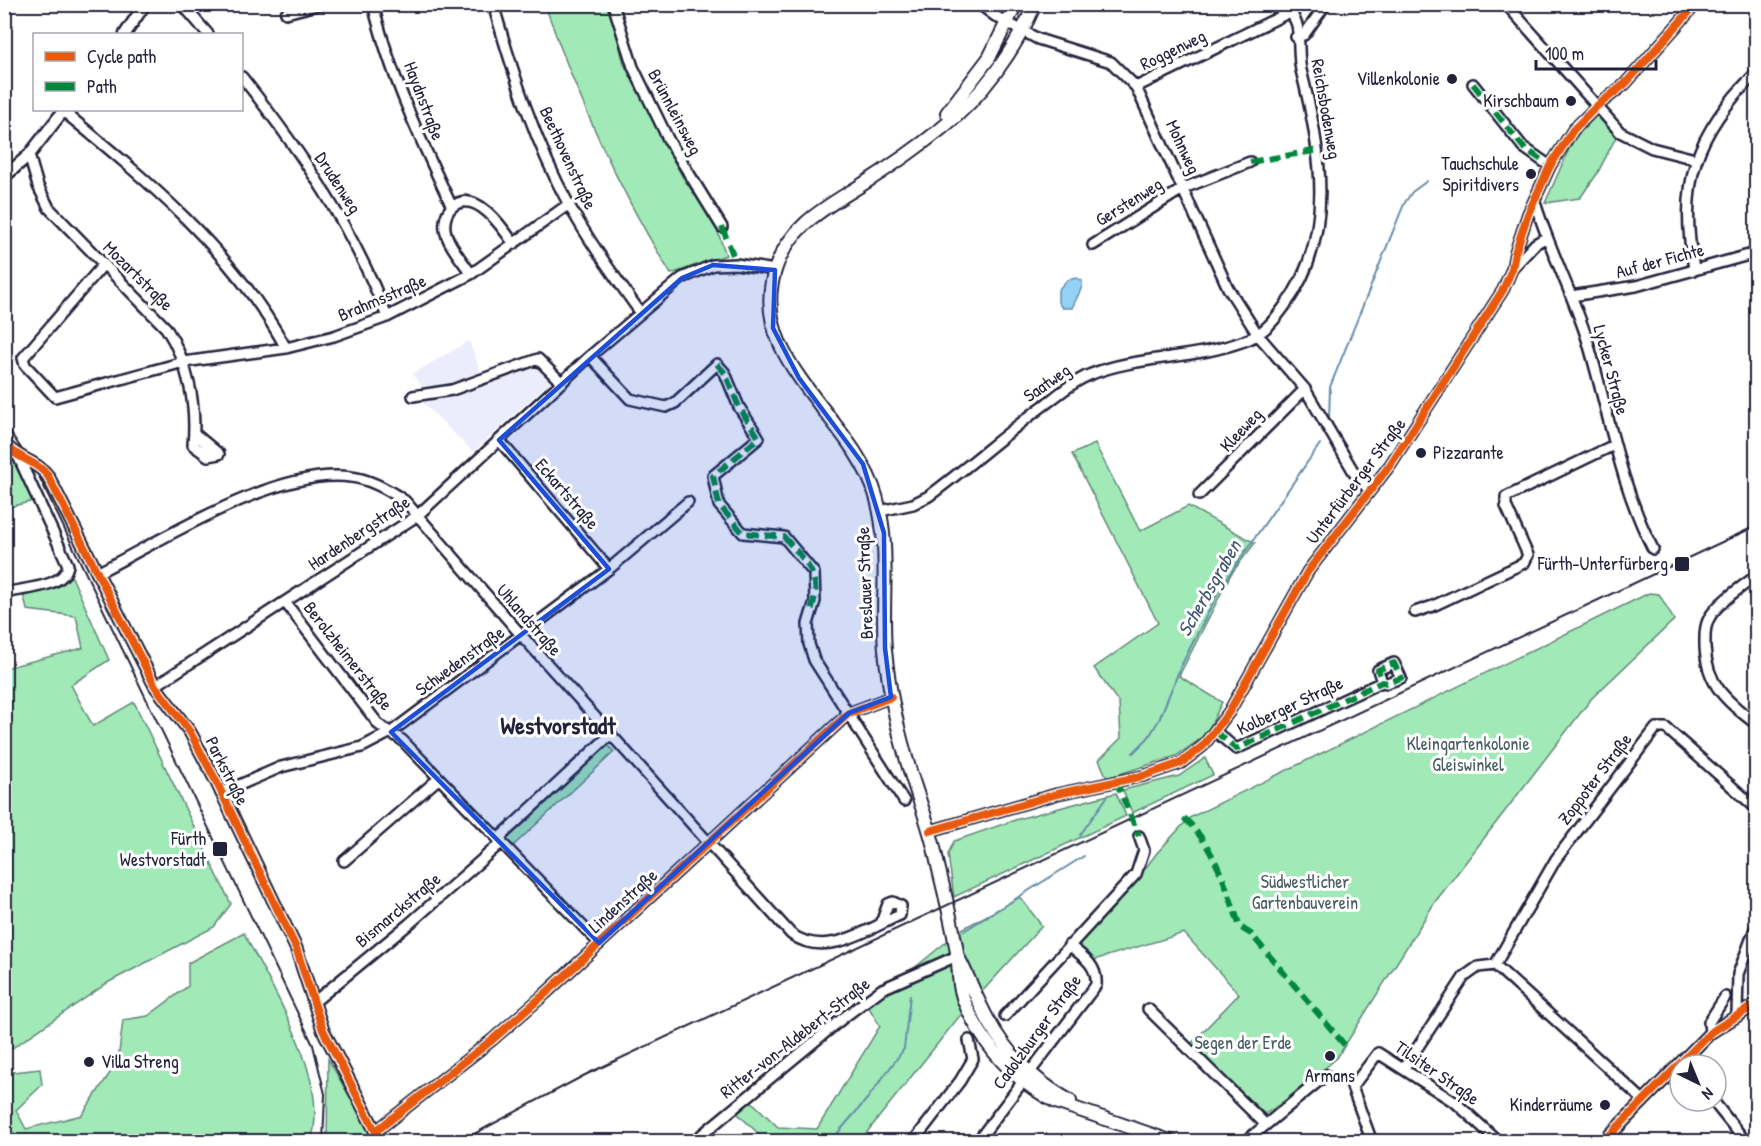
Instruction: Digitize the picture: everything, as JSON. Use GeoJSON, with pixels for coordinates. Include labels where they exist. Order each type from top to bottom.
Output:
{"type":"FeatureCollection","features":[{"type":"Feature","properties":{"kind":"main road","name":"Breslauer Straße"},"geometry":{"type":"LineString","coordinates":[[908,152],[967,90],[1009,24],[1016,4]]}},
{"type":"Feature","properties":{"kind":"main road","name":"Breslauer Straße"},"geometry":{"type":"LineString","coordinates":[[1035,4],[1023,31],[1001,64],[974,97],[945,126],[804,222],[781,253],[775,270],[771,301],[772,319],[784,353],[799,378],[855,450],[875,492],[886,555],[885,648],[891,697],[930,831],[957,956],[994,1030],[1025,1076],[1087,1111],[1173,1142]]}},
{"type":"Feature","properties":{"kind":"street"},"geometry":{"type":"LineString","coordinates":[[126,33],[145,4]]}},
{"type":"Feature","properties":{"kind":"street"},"geometry":{"type":"LineString","coordinates":[[183,4],[207,33]]}},
{"type":"Feature","properties":{"kind":"street"},"geometry":{"type":"LineString","coordinates":[[286,13],[321,4]]}},
{"type":"Feature","properties":{"kind":"street","name":"Haydnstraße"},"geometry":{"type":"LineString","coordinates":[[373,4],[395,75],[416,131],[452,207]]}},
{"type":"Feature","properties":{"kind":"street","name":"Beethovenstraße"},"geometry":{"type":"LineString","coordinates":[[494,4],[517,83],[569,204],[603,259],[640,312]]}},
{"type":"Feature","properties":{"kind":"street","name":"Brünnleinsweg"},"geometry":{"type":"LineString","coordinates":[[613,4],[633,67],[669,141],[722,227]]}},
{"type":"Feature","properties":{"kind":"street"},"geometry":{"type":"LineString","coordinates":[[979,4],[1023,31]]}},
{"type":"Feature","properties":{"kind":"street"},"geometry":{"type":"LineString","coordinates":[[1296,37],[1304,35],[1326,4]]}},
{"type":"Feature","properties":{"kind":"street"},"geometry":{"type":"LineString","coordinates":[[1506,4],[1620,132],[1652,148],[1695,159]]}},
{"type":"Feature","properties":{"kind":"street","name":"Unterfürberger Straße"},"geometry":{"type":"LineString","coordinates":[[930,831],[1047,797],[1143,776],[1181,763],[1216,732],[1308,571],[1390,465],[1470,344],[1512,268],[1523,231],[1550,166],[1573,130],[1597,106],[1625,84],[1696,4]]}},
{"type":"Feature","properties":{"kind":"street","name":"Reichsbodenweg"},"geometry":{"type":"LineString","coordinates":[[1258,335],[1273,322],[1293,295],[1306,268],[1320,215],[1319,150],[1296,37],[1297,25],[1289,8]]}},
{"type":"Feature","properties":{"kind":"street","name":"Roggenweg"},"geometry":{"type":"LineString","coordinates":[[1136,87],[1289,8]]}},
{"type":"Feature","properties":{"kind":"street","name":"Mohnweg"},"geometry":{"type":"LineString","coordinates":[[1023,31],[1111,62],[1136,87],[1228,288],[1258,335]]}},
{"type":"Feature","properties":{"kind":"street"},"geometry":{"type":"LineString","coordinates":[[1694,268],[1687,231],[1689,188],[1695,159],[1710,130],[1736,93],[1756,73]]}},
{"type":"Feature","properties":{"kind":"street","name":"Drudenweg"},"geometry":{"type":"LineString","coordinates":[[243,78],[318,178],[370,273],[387,317]]}},
{"type":"Feature","properties":{"kind":"street"},"geometry":{"type":"LineString","coordinates":[[1473,84],[1523,147],[1550,166]]}},
{"type":"Feature","properties":{"kind":"street"},"geometry":{"type":"LineString","coordinates":[[4,177],[29,155],[63,111]]}},
{"type":"Feature","properties":{"kind":"street"},"geometry":{"type":"LineString","coordinates":[[65,111],[145,178],[174,206],[228,267],[271,322],[286,348]]}},
{"type":"Feature","properties":{"kind":"street","name":"Mozartstraße"},"geometry":{"type":"LineString","coordinates":[[29,155],[38,186],[48,208],[166,328],[178,346],[184,362],[195,419],[195,434]]}},
{"type":"Feature","properties":{"kind":"street","name":"Gerstenweg"},"geometry":{"type":"LineString","coordinates":[[1093,245],[1184,188],[1250,162]]}},
{"type":"Feature","properties":{"kind":"street"},"geometry":{"type":"LineString","coordinates":[[471,274],[444,227],[446,216],[452,207],[461,202],[471,202],[488,211],[514,244]]}},
{"type":"Feature","properties":{"kind":"street","name":"Lycker Straße"},"geometry":{"type":"LineString","coordinates":[[1535,202],[1545,238],[1587,339],[1614,445],[1641,526],[1653,549]]}},
{"type":"Feature","properties":{"kind":"street","name":"Brahmsstraße"},"geometry":{"type":"LineString","coordinates":[[103,265],[59,319],[23,358],[25,364],[55,397],[184,362],[286,348],[334,336],[387,317],[471,274],[569,204]]}},
{"type":"Feature","properties":{"kind":"street"},"geometry":{"type":"LineString","coordinates":[[1535,244],[1523,231],[1532,223],[1543,226]]}},
{"type":"Feature","properties":{"kind":"street","name":"Unterfürberger Straße"},"geometry":{"type":"LineString","coordinates":[[1512,268],[1535,244],[1545,238]]}},
{"type":"Feature","properties":{"kind":"street","name":"Auf der Fichte"},"geometry":{"type":"LineString","coordinates":[[1571,296],[1614,291],[1756,253]]}},
{"type":"Feature","properties":{"kind":"street","name":"Hardenbergstraße"},"geometry":{"type":"LineString","coordinates":[[155,686],[417,516],[590,356],[682,278],[713,265],[736,264],[775,270]]}},
{"type":"Feature","properties":{"kind":"street"},"geometry":{"type":"LineString","coordinates":[[1258,335],[1305,389],[1355,474],[1369,490]]}},
{"type":"Feature","properties":{"kind":"street","name":"Saatweg"},"geometry":{"type":"LineString","coordinates":[[880,511],[913,504],[952,478],[1017,425],[1087,376],[1121,364],[1206,352],[1258,335]]}},
{"type":"Feature","properties":{"kind":"street"},"geometry":{"type":"LineString","coordinates":[[590,356],[630,399],[666,407],[675,403],[717,364],[725,373],[739,407],[759,438],[713,476],[719,505],[743,533],[784,537],[812,569],[816,601],[810,613],[809,643],[814,660],[904,801]]}},
{"type":"Feature","properties":{"kind":"street"},"geometry":{"type":"LineString","coordinates":[[413,396],[452,390],[538,358],[562,382]]}},
{"type":"Feature","properties":{"kind":"street","name":"Kleeweg"},"geometry":{"type":"LineString","coordinates":[[1199,495],[1305,389]]}},
{"type":"Feature","properties":{"kind":"street","name":"Eckartstraße"},"geometry":{"type":"LineString","coordinates":[[499,440],[609,569]]}},
{"type":"Feature","properties":{"kind":"street","name":"Parkstraße"},"geometry":{"type":"LineString","coordinates":[[4,443],[18,456],[42,469],[48,476],[155,686],[190,732],[296,948],[314,1002],[342,1071],[381,1142]]}},
{"type":"Feature","properties":{"kind":"street"},"geometry":{"type":"LineString","coordinates":[[1415,612],[1524,563],[1528,555],[1506,506],[1506,497],[1614,445]]}},
{"type":"Feature","properties":{"kind":"street","name":"Parkstraße"},"geometry":{"type":"LineString","coordinates":[[4,592],[57,581],[67,571],[68,565],[18,456]]}},
{"type":"Feature","properties":{"kind":"street","name":"Uhlandstraße"},"geometry":{"type":"LineString","coordinates":[[97,573],[210,514],[275,488],[313,478],[351,477],[386,488],[405,501],[610,735],[791,934],[801,941],[822,945],[834,943],[881,923]]}},
{"type":"Feature","properties":{"kind":"street","name":"Schwedenstraße"},"geometry":{"type":"LineString","coordinates":[[221,793],[281,767],[362,747],[391,732],[609,569],[688,502]]}},
{"type":"Feature","properties":{"kind":"street"},"geometry":{"type":"LineString","coordinates":[[1756,576],[1710,617],[1705,637],[1706,666],[1710,677],[1724,695],[1756,724]]}},
{"type":"Feature","properties":{"kind":"street","name":"Berolzheimerstraße"},"geometry":{"type":"LineString","coordinates":[[285,602],[379,725],[391,732],[599,943]]}},
{"type":"Feature","properties":{"kind":"street","name":"Kolberger Straße"},"geometry":{"type":"LineString","coordinates":[[1216,732],[1236,749],[1382,682]]}},
{"type":"Feature","properties":{"kind":"street","name":"Lindenstraße"},"geometry":{"type":"LineString","coordinates":[[376,1131],[492,1040],[849,713],[891,697]]}},
{"type":"Feature","properties":{"kind":"street","name":"Zoppoter Straße"},"geometry":{"type":"LineString","coordinates":[[1495,965],[1556,859],[1656,728],[1666,728],[1756,808]]}},
{"type":"Feature","properties":{"kind":"street","name":"Bismarckstraße"},"geometry":{"type":"LineString","coordinates":[[314,1002],[410,924],[610,735]]}},
{"type":"Feature","properties":{"kind":"street"},"geometry":{"type":"LineString","coordinates":[[344,861],[438,779]]}},
{"type":"Feature","properties":{"kind":"street","name":"Cadolzburger Straße"},"geometry":{"type":"LineString","coordinates":[[1005,1016],[1136,874],[1144,850],[1139,836]]}},
{"type":"Feature","properties":{"kind":"street"},"geometry":{"type":"LineString","coordinates":[[1737,1015],[1738,974],[1756,926]]}},
{"type":"Feature","properties":{"kind":"street","name":"Cadolzburger Straße"},"geometry":{"type":"LineString","coordinates":[[977,1142],[1096,985],[1097,976],[1092,966],[1069,945]]}},
{"type":"Feature","properties":{"kind":"street","name":"Ritter-von-Aldebert-Straße"},"geometry":{"type":"LineString","coordinates":[[693,1142],[843,1018],[882,989],[957,956]]}},
{"type":"Feature","properties":{"kind":"street"},"geometry":{"type":"LineString","coordinates":[[1404,1068],[1464,978],[1478,968],[1495,965],[1643,1100]]}},
{"type":"Feature","properties":{"kind":"street"},"geometry":{"type":"LineString","coordinates":[[1710,1033],[1709,1022],[1725,997]]}},
{"type":"Feature","properties":{"kind":"street"},"geometry":{"type":"LineString","coordinates":[[1692,1053],[1710,1033],[1756,1004]]}},
{"type":"Feature","properties":{"kind":"street"},"geometry":{"type":"LineString","coordinates":[[1148,1009],[1264,1123]]}},
{"type":"Feature","properties":{"kind":"street","name":"Cadolzburger Straße"},"geometry":{"type":"LineString","coordinates":[[913,1142],[960,1081],[973,1059],[969,1040]]}},
{"type":"Feature","properties":{"kind":"street","name":"Tilsiter Straße"},"geometry":{"type":"LineString","coordinates":[[1372,1142],[1352,1087],[1376,1053],[1404,1068],[1456,1103],[1499,1142]]}},
{"type":"Feature","properties":{"kind":"street"},"geometry":{"type":"LineString","coordinates":[[1245,1142],[1264,1123],[1326,1075]]}},
{"type":"Feature","properties":{"kind":"street"},"geometry":{"type":"LineString","coordinates":[[1603,1142],[1668,1077]]}},
{"type":"Feature","properties":{"kind":"street"},"geometry":{"type":"LineString","coordinates":[[1723,1113],[1746,1142]]}},
{"type":"Feature","properties":{"kind":"highlighted area"},"geometry":{"type":"Polygon","coordinates":[[[713,265],[775,270],[773,328],[799,378],[863,464],[884,533],[885,648],[891,697],[849,713],[599,943],[391,732],[609,569],[499,440],[682,278],[713,265]]]}},
{"type":"Feature","properties":{"kind":"shaded area"},"geometry":{"type":"Polygon","coordinates":[[[469,341],[484,380],[538,362],[552,380],[473,452],[420,400],[429,395],[412,374],[469,341]]]}},
{"type":"Feature","properties":{"kind":"green space"},"geometry":{"type":"Polygon","coordinates":[[[545,5],[609,5],[624,64],[682,176],[715,224],[726,255],[671,274],[600,143],[545,5]]]}},
{"type":"Feature","properties":{"kind":"green space"},"geometry":{"type":"Polygon","coordinates":[[[1598,114],[1616,137],[1597,174],[1580,198],[1545,203],[1573,140],[1598,114]]]}},
{"type":"Feature","properties":{"kind":"green space"},"geometry":{"type":"Polygon","coordinates":[[[1095,444],[1140,531],[1188,506],[1255,543],[1231,574],[1179,676],[1222,702],[1206,735],[1176,756],[1107,778],[1099,760],[1121,738],[1119,703],[1094,668],[1158,623],[1072,454],[1095,444]]]}},
{"type":"Feature","properties":{"kind":"green space"},"geometry":{"type":"Polygon","coordinates":[[[9,455],[19,463],[34,501],[5,508],[5,460],[9,455]]]}},
{"type":"Feature","properties":{"kind":"green space"},"geometry":{"type":"Polygon","coordinates":[[[72,577],[109,660],[71,685],[93,726],[134,702],[231,904],[214,927],[109,982],[5,1053],[5,668],[83,648],[76,616],[27,610],[23,593],[72,577]]]}},
{"type":"Feature","properties":{"kind":"green space","name":"Südwestlicher Gartenbauverein"},"geometry":{"type":"Polygon","coordinates":[[[1649,593],[1659,594],[1674,620],[1592,698],[1435,902],[1337,1058],[1293,1095],[1265,1114],[1190,1045],[1239,994],[1184,933],[1094,960],[1076,945],[1132,886],[1156,854],[1189,818],[1649,593]]]}},
{"type":"Feature","properties":{"kind":"green space"},"geometry":{"type":"Polygon","coordinates":[[[607,744],[614,752],[513,846],[504,837],[607,744]]]}},
{"type":"Feature","properties":{"kind":"green space"},"geometry":{"type":"Polygon","coordinates":[[[1205,758],[1213,775],[1132,813],[1123,790],[1179,776],[1205,758]]]}},
{"type":"Feature","properties":{"kind":"green space"},"geometry":{"type":"Polygon","coordinates":[[[1116,793],[1126,816],[954,897],[948,854],[954,841],[1018,819],[1116,793]]]}},
{"type":"Feature","properties":{"kind":"green space"},"geometry":{"type":"Polygon","coordinates":[[[1020,897],[1042,926],[958,1018],[860,1141],[766,1141],[737,1113],[751,1101],[778,1127],[817,1129],[880,1026],[868,1006],[962,929],[1020,897]]]}},
{"type":"Feature","properties":{"kind":"green space"},"geometry":{"type":"Polygon","coordinates":[[[244,933],[282,1006],[306,1063],[313,1090],[315,1117],[311,1141],[5,1141],[5,1073],[40,1069],[42,1085],[16,1110],[26,1129],[82,1115],[118,1061],[123,1020],[148,1016],[188,986],[188,963],[244,933]]]}},
{"type":"Feature","properties":{"kind":"green space"},"geometry":{"type":"Polygon","coordinates":[[[328,1059],[375,1141],[327,1142],[328,1059]]]}},
{"type":"Feature","properties":{"kind":"water"},"geometry":{"type":"Polygon","coordinates":[[[1077,278],[1082,281],[1082,287],[1072,308],[1062,308],[1058,302],[1058,290],[1067,280],[1077,278]]]}},
{"type":"Feature","properties":{"kind":"waterway","name":"Scherbsgraben"},"geometry":{"type":"LineString","coordinates":[[1329,421],[1330,387],[1404,204],[1412,192],[1427,181]]}},
{"type":"Feature","properties":{"kind":"waterway","name":"Scherbsgraben"},"geometry":{"type":"LineString","coordinates":[[1133,753],[1148,738],[1159,720],[1181,666],[1222,585],[1320,444]]}},
{"type":"Feature","properties":{"kind":"waterway","name":"Scherbsgraben"},"geometry":{"type":"LineString","coordinates":[[1080,835],[1107,797]]}},
{"type":"Feature","properties":{"kind":"waterway","name":"Scherbsgraben"},"geometry":{"type":"LineString","coordinates":[[964,931],[1084,856]]}},
{"type":"Feature","properties":{"kind":"waterway","name":"Scherbsgraben"},"geometry":{"type":"LineString","coordinates":[[830,1142],[867,1099],[904,1049],[910,995]]}},
{"type":"Feature","properties":{"kind":"railway"},"geometry":{"type":"LineString","coordinates":[[4,423],[37,472],[313,1045],[325,1094],[323,1142]]}},
{"type":"Feature","properties":{"kind":"railway"},"geometry":{"type":"LineString","coordinates":[[459,1142],[585,1075],[1756,526]]}},
{"type":"Feature","properties":{"kind":"marked path"},"geometry":{"type":"LineString","coordinates":[[1473,84],[1523,147],[1550,166]]}},
{"type":"Feature","properties":{"kind":"marked path"},"geometry":{"type":"LineString","coordinates":[[1250,162],[1319,150]]}},
{"type":"Feature","properties":{"kind":"marked path"},"geometry":{"type":"LineString","coordinates":[[722,227],[733,255]]}},
{"type":"Feature","properties":{"kind":"marked path"},"geometry":{"type":"LineString","coordinates":[[717,364],[725,373],[739,407],[759,438],[713,476],[719,505],[743,533],[784,537],[799,554],[811,571],[814,580],[814,600],[810,613]]}},
{"type":"Feature","properties":{"kind":"marked path"},"geometry":{"type":"LineString","coordinates":[[1216,732],[1236,749],[1382,682],[1387,683],[1401,678],[1394,663],[1378,670],[1382,682]]}},
{"type":"Feature","properties":{"kind":"marked path"},"geometry":{"type":"LineString","coordinates":[[1116,781],[1139,836]]}},
{"type":"Feature","properties":{"kind":"marked path"},"geometry":{"type":"LineString","coordinates":[[1184,818],[1204,841],[1211,854],[1240,927],[1251,934],[1348,1049]]}},
{"type":"Feature","properties":{"kind":"cycle path"},"geometry":{"type":"LineString","coordinates":[[930,831],[1057,794],[1143,776],[1181,763],[1203,746],[1229,712],[1308,571],[1390,465],[1503,290],[1512,269],[1528,214],[1550,166],[1573,130],[1597,106],[1625,84],[1696,4]]}},
{"type":"Feature","properties":{"kind":"cycle path"},"geometry":{"type":"LineString","coordinates":[[4,443],[14,453],[38,466],[48,476],[155,686],[190,732],[296,948],[323,1030],[381,1142]]}},
{"type":"Feature","properties":{"kind":"cycle path"},"geometry":{"type":"LineString","coordinates":[[376,1131],[492,1040],[545,994],[849,713],[891,697]]}},
{"type":"Feature","properties":{"kind":"cycle path"},"geometry":{"type":"LineString","coordinates":[[1603,1142],[1710,1033],[1756,1004]]}},
{"type":"Feature","properties":{"kind":"place","name":"Villenkolonie"},"geometry":{"type":"Point","coordinates":[1452,79]}},
{"type":"Feature","properties":{"kind":"place","name":"Kirschbaum"},"geometry":{"type":"Point","coordinates":[1571,101]}},
{"type":"Feature","properties":{"kind":"place","name":"Tauchschule Spiritdivers"},"geometry":{"type":"Point","coordinates":[1531,174]}},
{"type":"Feature","properties":{"kind":"place","name":"Pizzarante"},"geometry":{"type":"Point","coordinates":[1421,453]}},
{"type":"Feature","properties":{"kind":"place","name":"Fürth-Unterfürberg"},"geometry":{"type":"Point","coordinates":[1682,564]}},
{"type":"Feature","properties":{"kind":"place","name":"Fürth Westvorstadt"},"geometry":{"type":"Point","coordinates":[220,849]}},
{"type":"Feature","properties":{"kind":"place","name":"Armans"},"geometry":{"type":"Point","coordinates":[1330,1056]}},
{"type":"Feature","properties":{"kind":"place","name":"Villa Streng"},"geometry":{"type":"Point","coordinates":[89,1062]}},
{"type":"Feature","properties":{"kind":"place","name":"Kinderräume"},"geometry":{"type":"Point","coordinates":[1605,1105]}},
{"type":"Feature","properties":{"kind":"district","name":"Westvorstadt"},"geometry":{"type":"Point","coordinates":[558,726]}},
{"type":"Feature","properties":{"kind":"park label","name":"Kleingartenkolonie Gleiswinkel"},"geometry":{"type":"Point","coordinates":[1468,754]}},
{"type":"Feature","properties":{"kind":"park label","name":"Segen der Erde"},"geometry":{"type":"Point","coordinates":[1243,1043]}}]}
